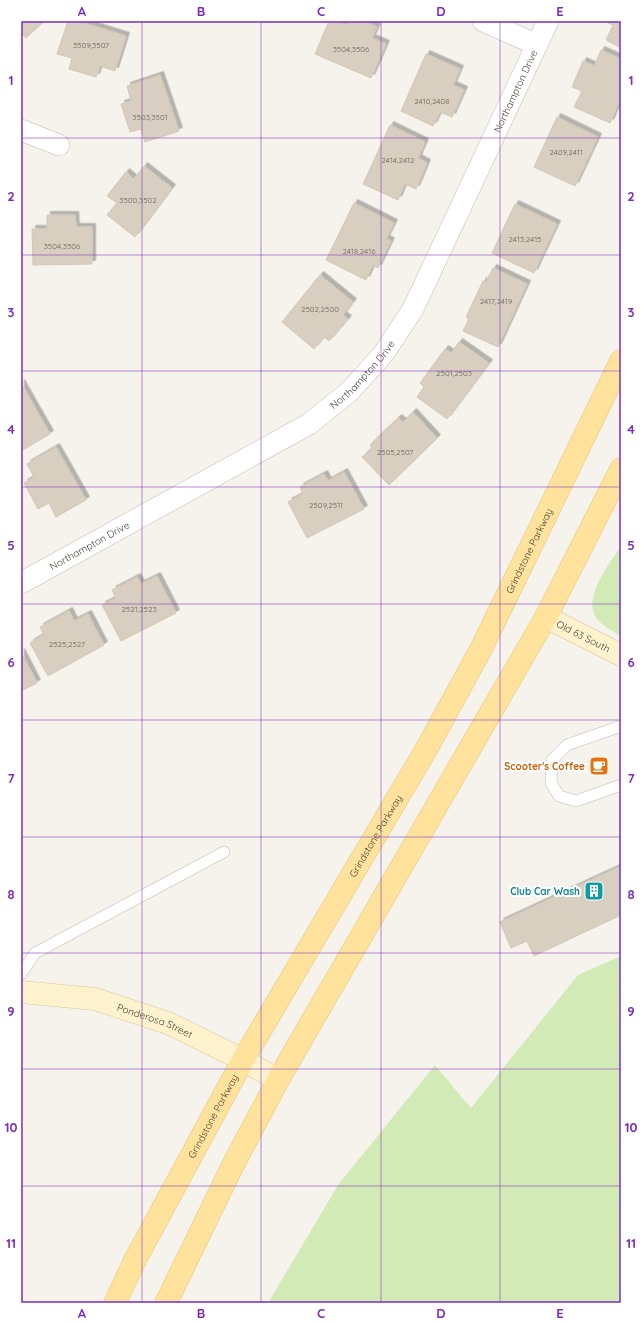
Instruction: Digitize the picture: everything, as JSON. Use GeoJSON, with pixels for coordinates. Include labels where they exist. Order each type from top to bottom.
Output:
{"type":"FeatureCollection","features":[{"type":"Feature","properties":{"kind":"main road","name":"Grindstone Parkway"},"geometry":{"type":"LineString","coordinates":[[114,1303],[138,1255],[243,1060],[423,755],[481,649],[621,361]]}},
{"type":"Feature","properties":{"kind":"main road"},"geometry":{"type":"LineString","coordinates":[[166,1303],[233,1165],[278,1080],[546,617],[621,469]]}},
{"type":"Feature","properties":{"kind":"street"},"geometry":{"type":"LineString","coordinates":[[483,21],[537,46]]}},
{"type":"Feature","properties":{"kind":"street","name":"Northampton Drive"},"geometry":{"type":"LineString","coordinates":[[21,582],[310,424],[350,391],[384,353],[413,309],[548,21]]}},
{"type":"Feature","properties":{"kind":"street"},"geometry":{"type":"LineString","coordinates":[[21,130],[59,144]]}},
{"type":"Feature","properties":{"kind":"street","name":"Old 63 South"},"geometry":{"type":"LineString","coordinates":[[546,617],[621,655]]}},
{"type":"Feature","properties":{"kind":"street","name":"Ponderosa Street"},"geometry":{"type":"LineString","coordinates":[[21,992],[95,999],[168,1023],[243,1060],[278,1080]]}},
{"type":"Feature","properties":{"kind":"lane"},"geometry":{"type":"LineString","coordinates":[[621,726],[567,744],[552,760],[551,783],[559,796],[576,801],[621,785]]}},
{"type":"Feature","properties":{"kind":"lane"},"geometry":{"type":"LineString","coordinates":[[21,974],[35,953],[224,852]]}},
{"type":"Feature","properties":{"kind":"green space"},"geometry":{"type":"Polygon","coordinates":[[[621,546],[621,636],[598,620],[593,612],[592,602],[594,592],[604,572],[621,546]]]}},
{"type":"Feature","properties":{"kind":"green space"},"geometry":{"type":"Polygon","coordinates":[[[621,956],[621,1303],[268,1303],[338,1185],[435,1065],[471,1108],[578,975],[621,956]]]}},
{"type":"Feature","properties":{"kind":"building"},"geometry":{"type":"Polygon","coordinates":[[[21,21],[44,21],[26,38],[21,33],[21,21]]]}},
{"type":"Feature","properties":{"kind":"building"},"geometry":{"type":"Polygon","coordinates":[[[68,21],[78,21],[126,36],[115,71],[100,66],[96,77],[69,69],[72,58],[57,54],[68,21]]]}},
{"type":"Feature","properties":{"kind":"building"},"geometry":{"type":"Polygon","coordinates":[[[329,21],[337,21],[346,25],[348,21],[364,21],[377,27],[372,38],[386,44],[371,78],[315,54],[329,21]]]}},
{"type":"Feature","properties":{"kind":"building"},"geometry":{"type":"Polygon","coordinates":[[[604,21],[621,21],[621,48],[606,40],[613,25],[604,21]]]}},
{"type":"Feature","properties":{"kind":"building"},"geometry":{"type":"Polygon","coordinates":[[[601,50],[621,59],[621,98],[610,123],[574,107],[582,91],[572,87],[583,61],[594,66],[601,50]]]}},
{"type":"Feature","properties":{"kind":"building"},"geometry":{"type":"Polygon","coordinates":[[[426,54],[460,69],[453,85],[464,90],[452,117],[440,112],[433,126],[401,111],[426,54]]]}},
{"type":"Feature","properties":{"kind":"building"},"geometry":{"type":"Polygon","coordinates":[[[160,75],[179,131],[145,142],[141,129],[130,132],[121,104],[131,101],[127,86],[160,75]]]}},
{"type":"Feature","properties":{"kind":"building"},"geometry":{"type":"Polygon","coordinates":[[[557,117],[598,137],[575,186],[534,167],[557,117]]]}},
{"type":"Feature","properties":{"kind":"building"},"geometry":{"type":"Polygon","coordinates":[[[390,125],[425,142],[418,158],[427,163],[416,189],[405,184],[398,200],[363,184],[390,125]]]}},
{"type":"Feature","properties":{"kind":"building"},"geometry":{"type":"Polygon","coordinates":[[[144,166],[172,188],[135,237],[107,215],[117,203],[107,196],[126,172],[134,179],[144,166]]]}},
{"type":"Feature","properties":{"kind":"building"},"geometry":{"type":"Polygon","coordinates":[[[354,203],[394,223],[386,239],[391,241],[378,268],[373,265],[366,280],[326,260],[354,203]]]}},
{"type":"Feature","properties":{"kind":"building"},"geometry":{"type":"Polygon","coordinates":[[[515,204],[557,224],[534,273],[492,253],[515,204]]]}},
{"type":"Feature","properties":{"kind":"building"},"geometry":{"type":"Polygon","coordinates":[[[47,215],[75,215],[76,227],[92,227],[92,264],[33,265],[32,229],[47,229],[47,215]]]}},
{"type":"Feature","properties":{"kind":"building"},"geometry":{"type":"Polygon","coordinates":[[[493,268],[527,284],[498,347],[463,331],[469,319],[466,317],[483,281],[486,282],[493,268]]]}},
{"type":"Feature","properties":{"kind":"building"},"geometry":{"type":"Polygon","coordinates":[[[320,275],[353,302],[343,315],[348,319],[329,341],[324,337],[314,349],[282,322],[320,275]]]}},
{"type":"Feature","properties":{"kind":"building"},"geometry":{"type":"Polygon","coordinates":[[[459,342],[489,363],[447,419],[417,397],[424,387],[420,383],[445,349],[451,353],[459,342]]]}},
{"type":"Feature","properties":{"kind":"building"},"geometry":{"type":"Polygon","coordinates":[[[21,383],[50,434],[21,451],[21,383]]]}},
{"type":"Feature","properties":{"kind":"building"},"geometry":{"type":"Polygon","coordinates":[[[413,412],[437,438],[389,485],[362,457],[372,448],[370,445],[398,418],[403,422],[413,412]]]}},
{"type":"Feature","properties":{"kind":"building"},"geometry":{"type":"Polygon","coordinates":[[[56,447],[86,500],[56,517],[49,503],[38,509],[24,483],[34,477],[27,464],[56,447]]]}},
{"type":"Feature","properties":{"kind":"building"},"geometry":{"type":"Polygon","coordinates":[[[344,472],[364,509],[307,538],[288,502],[303,494],[300,487],[324,474],[328,481],[344,472]]]}},
{"type":"Feature","properties":{"kind":"building"},"geometry":{"type":"Polygon","coordinates":[[[157,576],[176,613],[121,641],[102,605],[116,598],[112,590],[137,577],[141,584],[157,576]]]}},
{"type":"Feature","properties":{"kind":"building"},"geometry":{"type":"Polygon","coordinates":[[[69,611],[74,621],[88,614],[104,645],[48,676],[30,643],[44,635],[40,627],[69,611]]]}},
{"type":"Feature","properties":{"kind":"building"},"geometry":{"type":"Polygon","coordinates":[[[21,652],[37,683],[21,691],[21,652]]]}},
{"type":"Feature","properties":{"kind":"building","name":"Club Car Wash"},"geometry":{"type":"Polygon","coordinates":[[[621,866],[621,915],[534,956],[527,941],[511,948],[500,922],[621,866]]]}},
{"type":"Feature","properties":{"kind":"place","name":"Scooter's Coffee"},"geometry":{"type":"Point","coordinates":[599,766]}},
{"type":"Feature","properties":{"kind":"place","name":"Club Car Wash"},"geometry":{"type":"Point","coordinates":[594,891]}}]}
